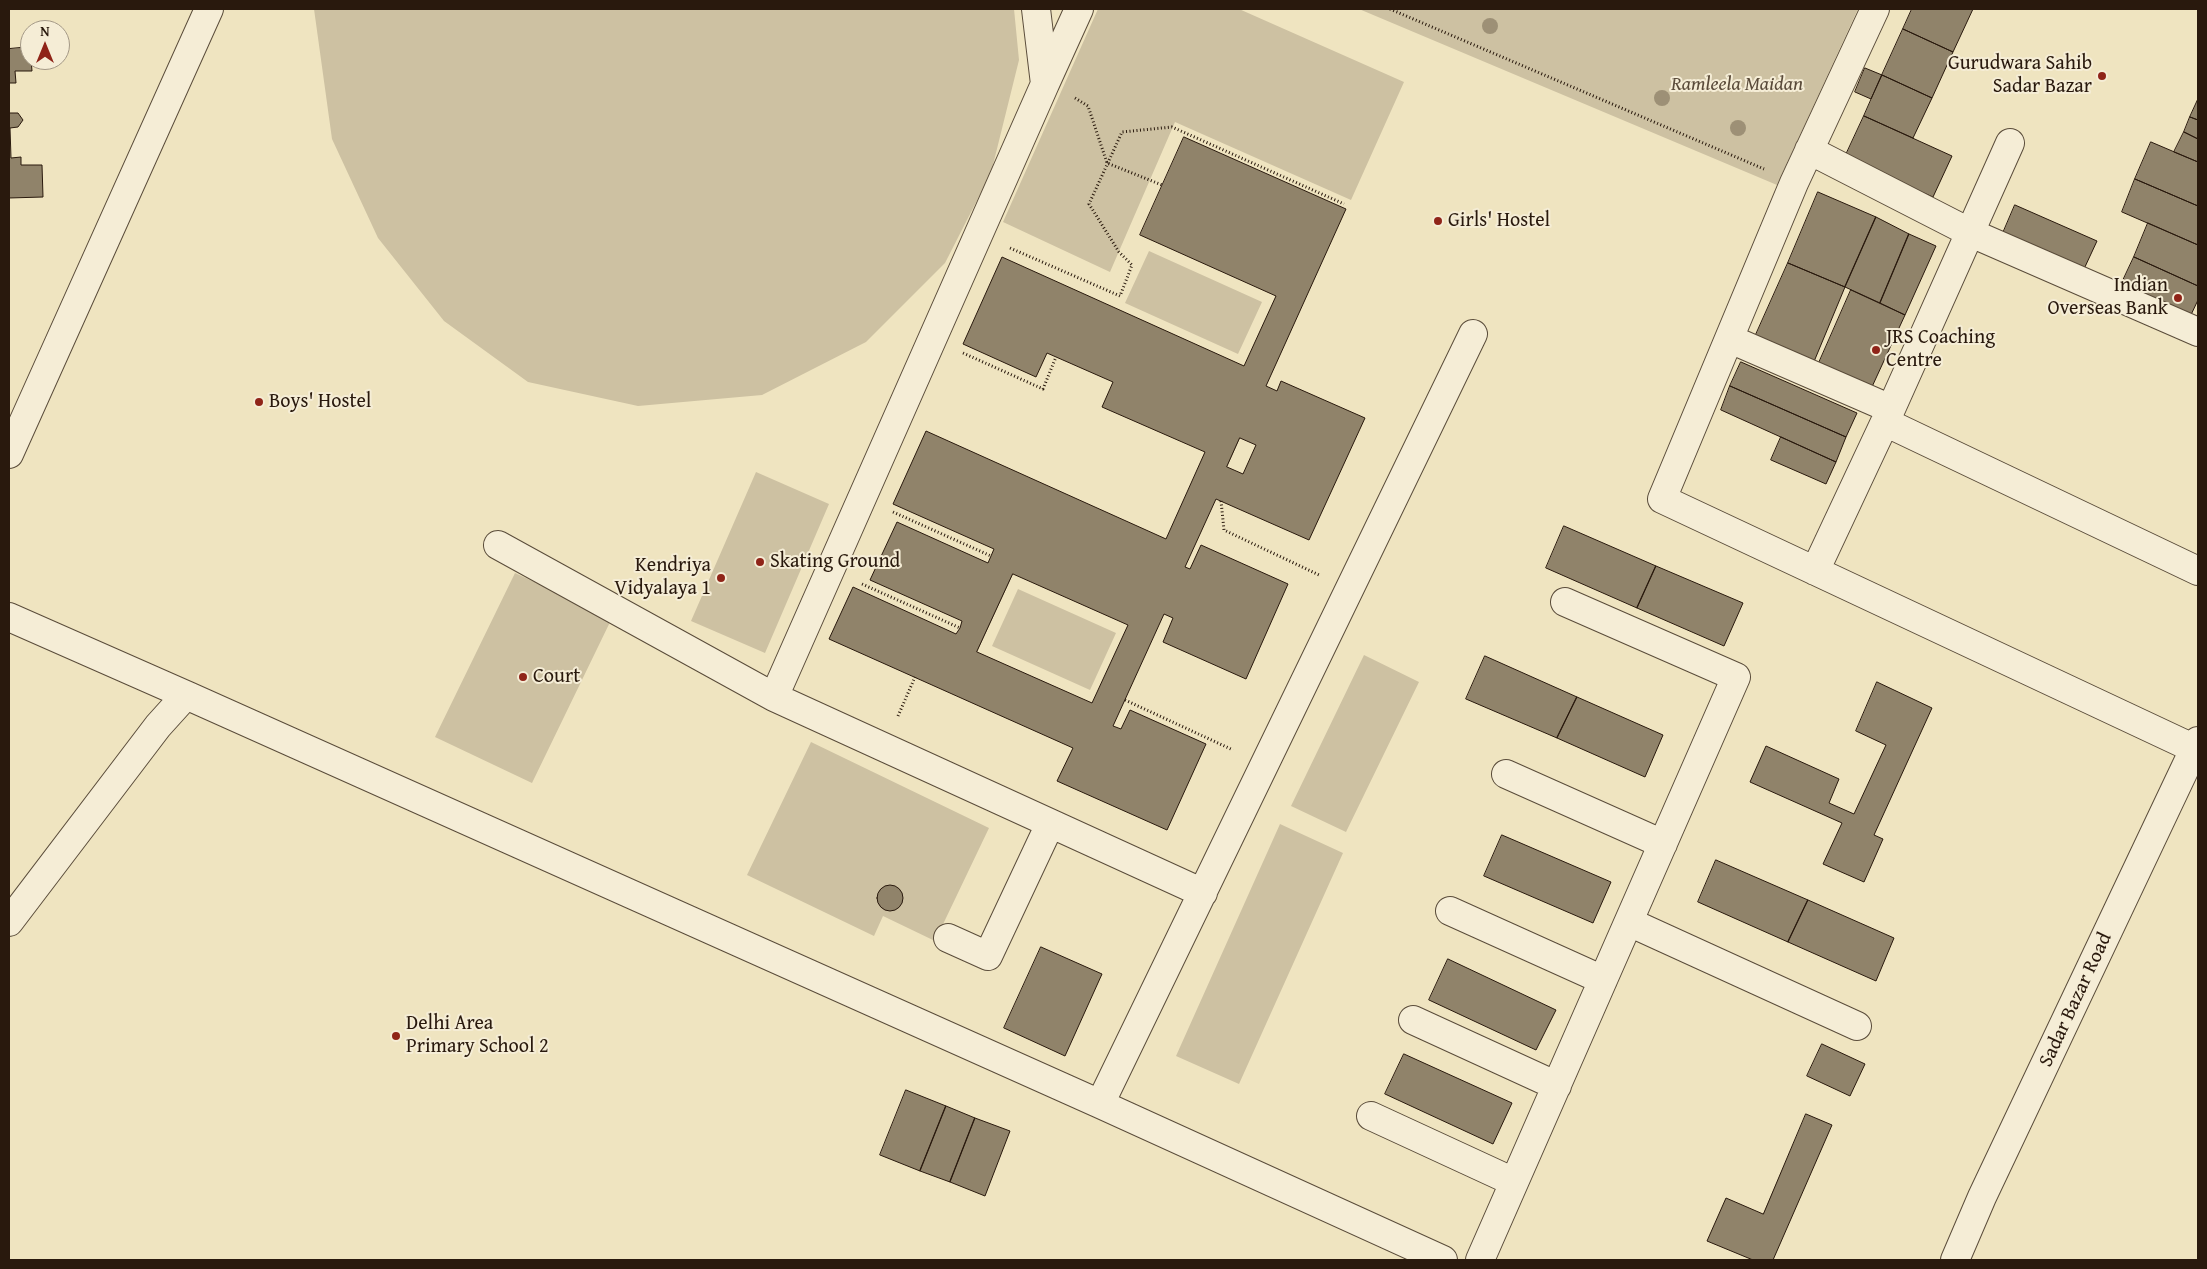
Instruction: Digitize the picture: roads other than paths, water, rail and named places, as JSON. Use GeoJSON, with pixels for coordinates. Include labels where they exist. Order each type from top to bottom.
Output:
{"type":"FeatureCollection","features":[{"type":"Feature","properties":{"kind":"street"},"geometry":{"type":"LineString","coordinates":[[9,454],[209,9]]}},
{"type":"Feature","properties":{"kind":"street"},"geometry":{"type":"LineString","coordinates":[[1036,9],[1045,84]]}},
{"type":"Feature","properties":{"kind":"street"},"geometry":{"type":"LineString","coordinates":[[774,697],[864,499],[1079,9]]}},
{"type":"Feature","properties":{"kind":"street"},"geometry":{"type":"LineString","coordinates":[[1875,9],[1809,150],[1662,499],[2197,745]]}},
{"type":"Feature","properties":{"kind":"street"},"geometry":{"type":"LineString","coordinates":[[1816,571],[1971,233],[2010,143]]}},
{"type":"Feature","properties":{"kind":"street"},"geometry":{"type":"LineString","coordinates":[[1809,150],[1971,233],[2198,332]]}},
{"type":"Feature","properties":{"kind":"street"},"geometry":{"type":"LineString","coordinates":[[1100,1104],[1473,334]]}},
{"type":"Feature","properties":{"kind":"street"},"geometry":{"type":"LineString","coordinates":[[1730,339],[2198,572]]}},
{"type":"Feature","properties":{"kind":"street"},"geometry":{"type":"LineString","coordinates":[[498,545],[774,697],[1203,893]]}},
{"type":"Feature","properties":{"kind":"street"},"geometry":{"type":"LineString","coordinates":[[1480,1260],[1736,677],[1565,602]]}},
{"type":"Feature","properties":{"kind":"street"},"geometry":{"type":"LineString","coordinates":[[9,617],[1100,1104],[1443,1260]]}},
{"type":"Feature","properties":{"kind":"street"},"geometry":{"type":"LineString","coordinates":[[9,922],[158,726],[186,695]]}},
{"type":"Feature","properties":{"kind":"street","name":"Sadar Bazar Road"},"geometry":{"type":"LineString","coordinates":[[1954,1260],[1986,1188],[2197,745]]}},
{"type":"Feature","properties":{"kind":"street"},"geometry":{"type":"LineString","coordinates":[[1506,774],[1663,844]]}},
{"type":"Feature","properties":{"kind":"street"},"geometry":{"type":"LineString","coordinates":[[948,938],[988,956],[1050,824]]}},
{"type":"Feature","properties":{"kind":"street"},"geometry":{"type":"LineString","coordinates":[[1450,910],[1603,980]]}},
{"type":"Feature","properties":{"kind":"street"},"geometry":{"type":"LineString","coordinates":[[1629,922],[1857,1026]]}},
{"type":"Feature","properties":{"kind":"street"},"geometry":{"type":"LineString","coordinates":[[1413,1020],[1557,1086]]}},
{"type":"Feature","properties":{"kind":"street"},"geometry":{"type":"LineString","coordinates":[[1372,1116],[1514,1182]]}},
{"type":"Feature","properties":{"kind":"place","name":"Gurudwara Sahib Sadar Bazar"},"geometry":{"type":"Point","coordinates":[2102,76]}},
{"type":"Feature","properties":{"kind":"place","name":"Girls' Hostel"},"geometry":{"type":"Point","coordinates":[1438,221]}},
{"type":"Feature","properties":{"kind":"place","name":"Indian Overseas Bank"},"geometry":{"type":"Point","coordinates":[2178,298]}},
{"type":"Feature","properties":{"kind":"place","name":"JRS Coaching Centre"},"geometry":{"type":"Point","coordinates":[1876,350]}},
{"type":"Feature","properties":{"kind":"place","name":"Boys' Hostel"},"geometry":{"type":"Point","coordinates":[259,402]}},
{"type":"Feature","properties":{"kind":"place","name":"Skating Ground"},"geometry":{"type":"Point","coordinates":[760,562]}},
{"type":"Feature","properties":{"kind":"place","name":"Kendriya Vidyalaya 1"},"geometry":{"type":"Point","coordinates":[721,578]}},
{"type":"Feature","properties":{"kind":"place","name":"Court"},"geometry":{"type":"Point","coordinates":[523,677]}},
{"type":"Feature","properties":{"kind":"place","name":"Delhi Area Primary School 2"},"geometry":{"type":"Point","coordinates":[396,1036]}},
{"type":"Feature","properties":{"kind":"park label","name":"Ramleela Maidan"},"geometry":{"type":"Point","coordinates":[1737,85]}}]}
